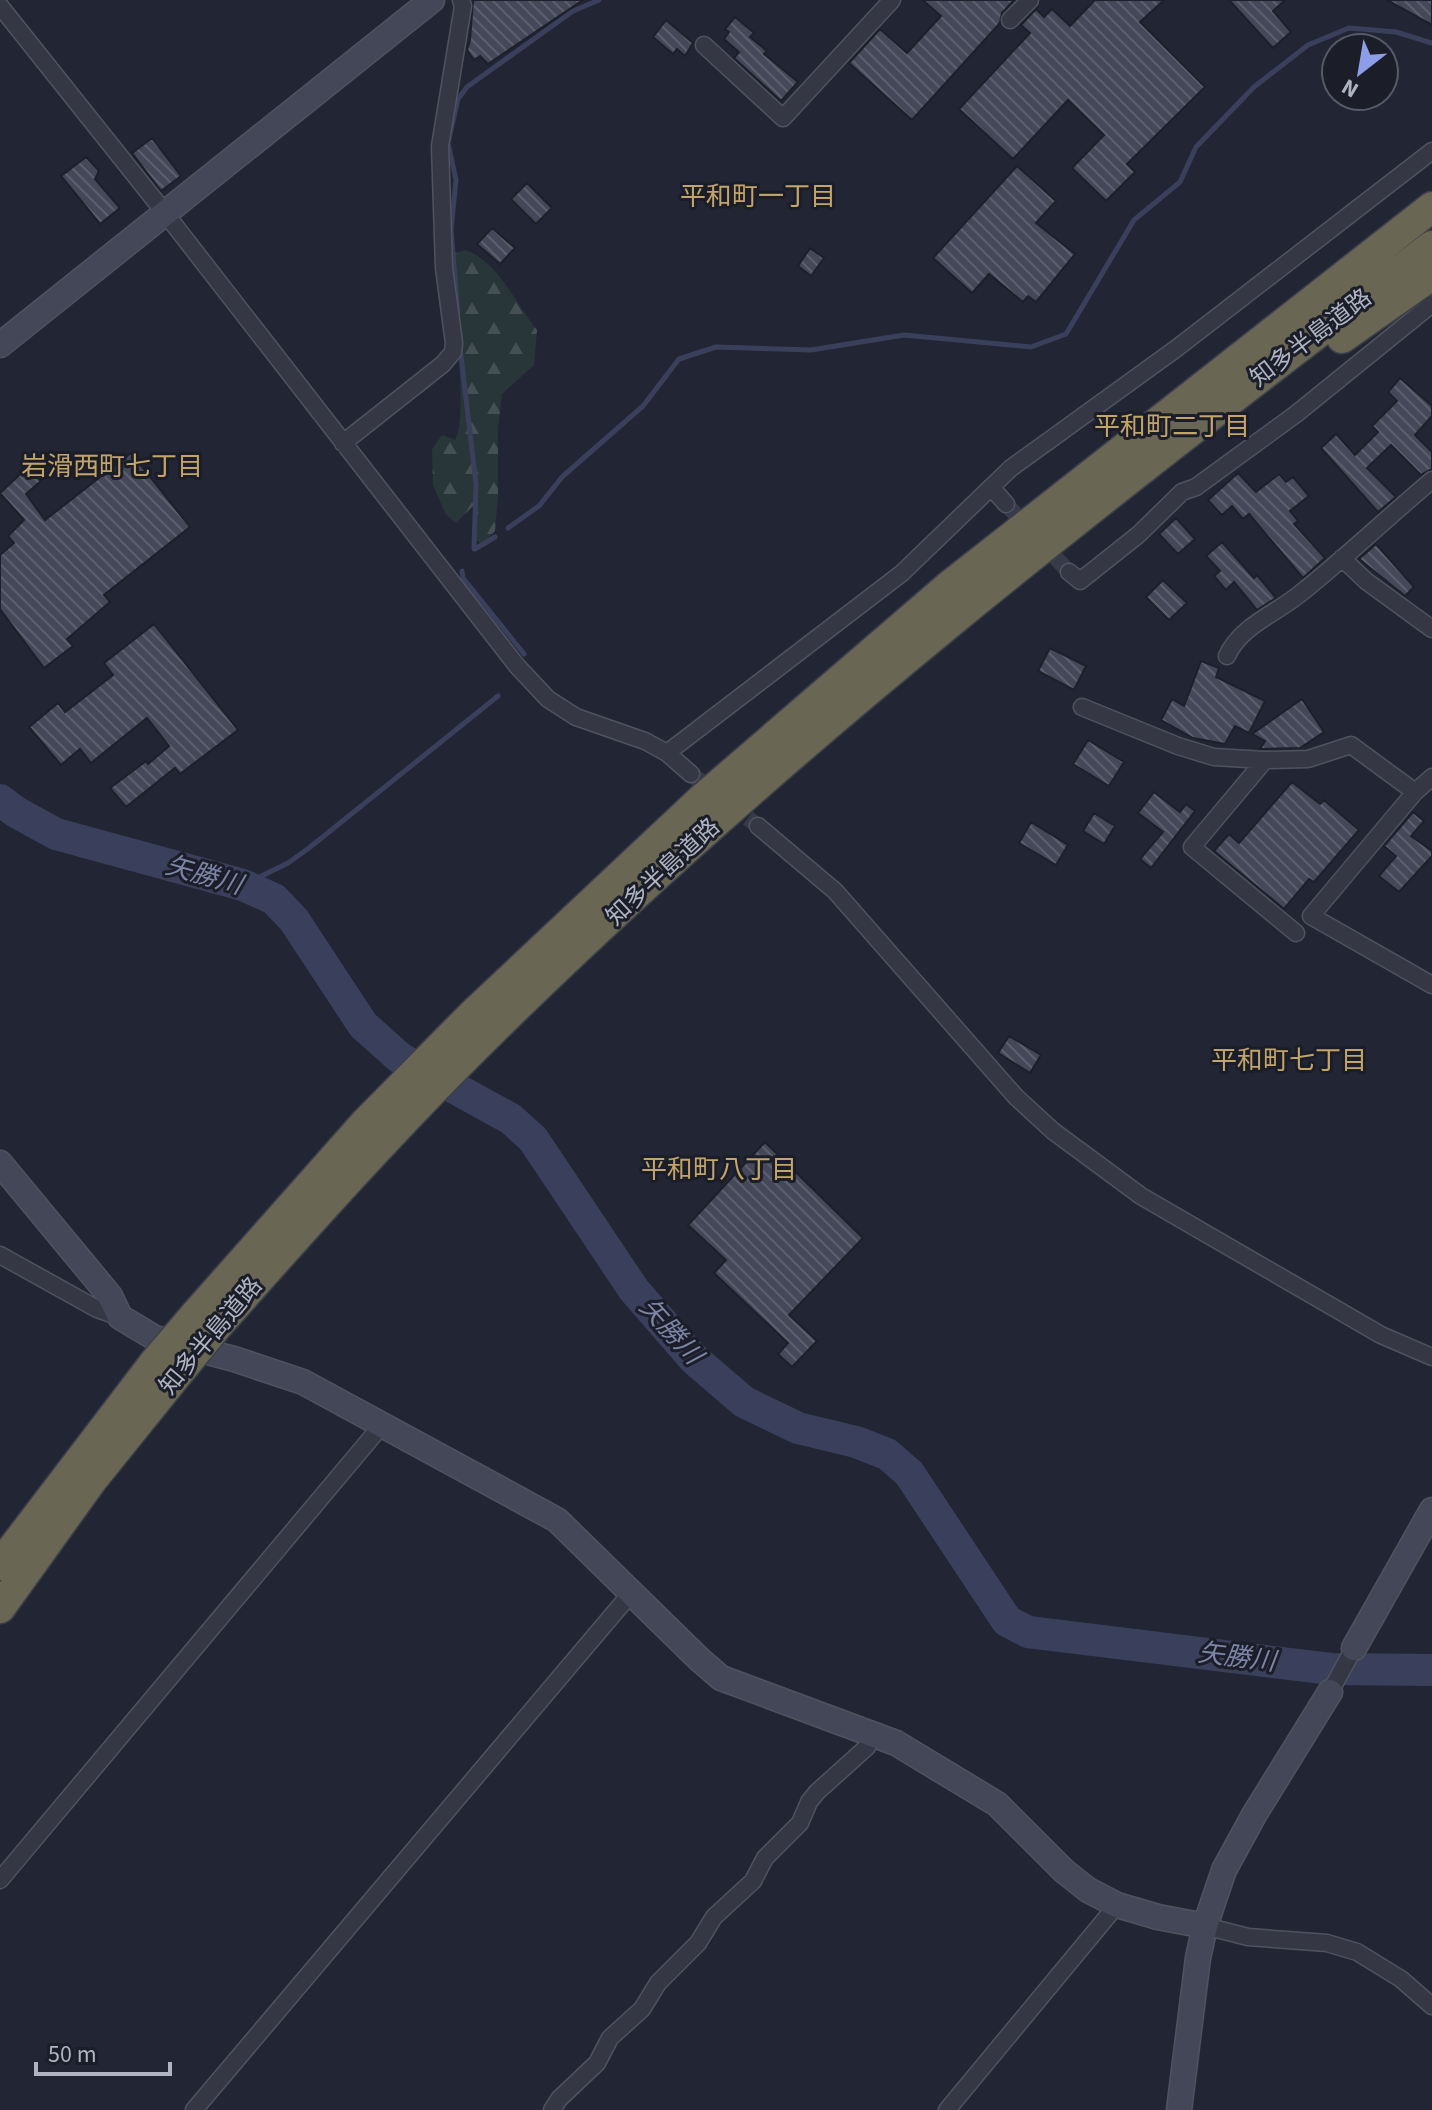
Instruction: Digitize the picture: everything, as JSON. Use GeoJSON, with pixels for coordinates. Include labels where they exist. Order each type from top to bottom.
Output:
{"type":"FeatureCollection","features":[{"type":"Feature","properties":{"kind":"highway"},"geometry":{"type":"LineString","coordinates":[[949,586],[957,561],[1099,446],[1432,188]]}},
{"type":"Feature","properties":{"kind":"highway","name":"知多半島道路"},"geometry":{"type":"LineString","coordinates":[[0,1565],[206,1320],[376,1130],[703,798],[949,586],[1432,207]]}},
{"type":"Feature","properties":{"kind":"highway","name":"知多半島道路"},"geometry":{"type":"LineString","coordinates":[[482,1022],[851,704],[991,588],[1219,407],[1432,246]]}},
{"type":"Feature","properties":{"kind":"highway"},"geometry":{"type":"LineString","coordinates":[[1219,407],[1253,402],[1432,275]]}},
{"type":"Feature","properties":{"kind":"highway","name":"知多半島道路"},"geometry":{"type":"LineString","coordinates":[[0,1608],[92,1480],[165,1370]]}},
{"type":"Feature","properties":{"kind":"street"},"geometry":{"type":"LineString","coordinates":[[0,345],[432,0]]}},
{"type":"Feature","properties":{"kind":"street"},"geometry":{"type":"LineString","coordinates":[[343,443],[443,364],[453,352],[440,224],[440,146],[463,6],[461,0]]}},
{"type":"Feature","properties":{"kind":"street"},"geometry":{"type":"LineString","coordinates":[[704,45],[783,118],[892,0]]}},
{"type":"Feature","properties":{"kind":"street"},"geometry":{"type":"LineString","coordinates":[[1010,20],[1030,0]]}},
{"type":"Feature","properties":{"kind":"street"},"geometry":{"type":"LineString","coordinates":[[0,6],[517,666],[548,699],[576,717],[645,741],[667,753],[691,774]]}},
{"type":"Feature","properties":{"kind":"street"},"geometry":{"type":"LineString","coordinates":[[667,753],[902,573],[1011,468],[1177,348],[1432,151]]}},
{"type":"Feature","properties":{"kind":"street"},"geometry":{"type":"LineString","coordinates":[[1069,572],[1080,581],[1138,535],[1182,492],[1196,487],[1296,414],[1432,304]]}},
{"type":"Feature","properties":{"kind":"street"},"geometry":{"type":"LineString","coordinates":[[1227,656],[1232,644],[1242,634],[1298,596],[1432,480]]}},
{"type":"Feature","properties":{"kind":"street"},"geometry":{"type":"LineString","coordinates":[[991,487],[1006,504]]}},
{"type":"Feature","properties":{"kind":"street"},"geometry":{"type":"LineString","coordinates":[[1342,558],[1366,581],[1432,629]]}},
{"type":"Feature","properties":{"kind":"street"},"geometry":{"type":"LineString","coordinates":[[1082,707],[1178,746],[1214,757],[1308,759],[1351,745],[1415,792]]}},
{"type":"Feature","properties":{"kind":"street"},"geometry":{"type":"LineString","coordinates":[[1265,760],[1192,847],[1296,933]]}},
{"type":"Feature","properties":{"kind":"street"},"geometry":{"type":"LineString","coordinates":[[1432,777],[1415,792],[1311,916],[1432,985]]}},
{"type":"Feature","properties":{"kind":"street"},"geometry":{"type":"LineString","coordinates":[[758,826],[835,891],[1008,1087],[1053,1131],[1141,1196],[1381,1335],[1432,1357]]}},
{"type":"Feature","properties":{"kind":"street"},"geometry":{"type":"LineString","coordinates":[[0,1163],[110,1296],[120,1317]]}},
{"type":"Feature","properties":{"kind":"street"},"geometry":{"type":"LineString","coordinates":[[0,1255],[155,1338],[303,1382],[557,1520],[721,1678],[896,1743],[997,1804],[1064,1871],[1088,1890],[1117,1905],[1158,1917],[1248,1937],[1327,1943],[1357,1952],[1401,1979],[1432,2006]]}},
{"type":"Feature","properties":{"kind":"street"},"geometry":{"type":"LineString","coordinates":[[0,1880],[382,1425]]}},
{"type":"Feature","properties":{"kind":"street"},"geometry":{"type":"LineString","coordinates":[[1179,2110],[1191,1997],[1205,1926],[1224,1870],[1330,1692],[1432,1510]]}},
{"type":"Feature","properties":{"kind":"street"},"geometry":{"type":"LineString","coordinates":[[194,2110],[632,1592]]}},
{"type":"Feature","properties":{"kind":"street"},"geometry":{"type":"LineString","coordinates":[[552,2110],[559,2099],[597,2063],[610,2038],[642,2009],[658,1983],[698,1943],[714,1917],[753,1881],[765,1858],[800,1823],[817,1792],[867,1747],[873,1732]]}},
{"type":"Feature","properties":{"kind":"street"},"geometry":{"type":"LineString","coordinates":[[947,2110],[1117,1905]]}},
{"type":"Feature","properties":{"kind":"green space"},"geometry":{"type":"Polygon","coordinates":[[[465,250],[487,263],[496,273],[537,330],[534,365],[502,394],[495,531],[482,544],[476,540],[477,502],[456,523],[446,515],[433,485],[432,449],[442,435],[455,440],[459,427],[461,407],[457,328],[450,264],[452,254],[465,250]]]}},
{"type":"Feature","properties":{"kind":"building"},"geometry":{"type":"Polygon","coordinates":[[[473,0],[583,0],[488,64],[480,56],[474,60],[467,50],[473,0]]]}},
{"type":"Feature","properties":{"kind":"building"},"geometry":{"type":"Polygon","coordinates":[[[923,0],[1014,0],[1002,13],[1000,23],[912,120],[849,63],[880,29],[907,53],[941,16],[923,0]]]}},
{"type":"Feature","properties":{"kind":"building"},"geometry":{"type":"Polygon","coordinates":[[[1095,0],[1164,0],[1140,22],[1205,87],[1127,164],[1135,172],[1106,201],[1072,168],[1104,135],[1068,100],[1013,159],[959,109],[1030,33],[1021,25],[1036,9],[1044,17],[1052,9],[1070,26],[1095,0]]]}},
{"type":"Feature","properties":{"kind":"building"},"geometry":{"type":"Polygon","coordinates":[[[1229,0],[1285,0],[1273,11],[1291,32],[1273,48],[1229,0]]]}},
{"type":"Feature","properties":{"kind":"building"},"geometry":{"type":"Polygon","coordinates":[[[1387,0],[1432,0],[1432,25],[1387,0]]]}},
{"type":"Feature","properties":{"kind":"building"},"geometry":{"type":"Polygon","coordinates":[[[735,17],[754,33],[750,37],[767,51],[764,54],[798,82],[781,101],[734,58],[739,52],[724,39],[729,32],[725,29],[735,17]]]}},
{"type":"Feature","properties":{"kind":"building"},"geometry":{"type":"Polygon","coordinates":[[[666,20],[693,43],[685,56],[677,49],[673,54],[653,37],[666,20]]]}},
{"type":"Feature","properties":{"kind":"building"},"geometry":{"type":"Polygon","coordinates":[[[152,138],[181,176],[161,191],[132,153],[152,138]]]}},
{"type":"Feature","properties":{"kind":"building"},"geometry":{"type":"Polygon","coordinates":[[[86,157],[99,171],[95,179],[120,208],[100,224],[61,176],[86,157]]]}},
{"type":"Feature","properties":{"kind":"building"},"geometry":{"type":"Polygon","coordinates":[[[1017,166],[1056,201],[1036,223],[1075,254],[1036,302],[1028,296],[1023,302],[989,274],[972,293],[933,258],[1017,166]]]}},
{"type":"Feature","properties":{"kind":"building"},"geometry":{"type":"Polygon","coordinates":[[[527,183],[552,208],[536,224],[511,199],[527,183]]]}},
{"type":"Feature","properties":{"kind":"building"},"geometry":{"type":"Polygon","coordinates":[[[492,228],[515,248],[500,264],[477,244],[492,228]]]}},
{"type":"Feature","properties":{"kind":"building"},"geometry":{"type":"Polygon","coordinates":[[[810,248],[824,258],[811,276],[798,266],[810,248]]]}},
{"type":"Feature","properties":{"kind":"building"},"geometry":{"type":"Polygon","coordinates":[[[1400,378],[1432,406],[1432,416],[1415,435],[1432,452],[1432,469],[1421,475],[1391,445],[1367,468],[1396,497],[1378,512],[1321,448],[1336,434],[1355,455],[1378,432],[1372,426],[1397,401],[1388,392],[1400,378]]]}},
{"type":"Feature","properties":{"kind":"building"},"geometry":{"type":"Polygon","coordinates":[[[131,453],[190,527],[104,595],[110,602],[67,639],[73,646],[44,668],[0,609],[0,555],[14,543],[8,536],[24,520],[0,493],[28,467],[41,481],[26,494],[45,520],[131,453]]]}},
{"type":"Feature","properties":{"kind":"building"},"geometry":{"type":"Polygon","coordinates":[[[1238,473],[1256,492],[1279,474],[1286,482],[1293,477],[1309,496],[1290,511],[1298,521],[1294,524],[1325,558],[1303,578],[1249,514],[1243,519],[1232,506],[1222,515],[1208,500],[1238,473]]]}},
{"type":"Feature","properties":{"kind":"building"},"geometry":{"type":"Polygon","coordinates":[[[1176,518],[1195,539],[1178,554],[1159,534],[1176,518]]]}},
{"type":"Feature","properties":{"kind":"building"},"geometry":{"type":"Polygon","coordinates":[[[1222,542],[1276,598],[1257,610],[1234,582],[1226,590],[1214,576],[1220,571],[1206,556],[1222,542]]]}},
{"type":"Feature","properties":{"kind":"building"},"geometry":{"type":"Polygon","coordinates":[[[1376,544],[1414,587],[1405,596],[1359,559],[1376,544]]]}},
{"type":"Feature","properties":{"kind":"building"},"geometry":{"type":"Polygon","coordinates":[[[1163,580],[1187,603],[1169,620],[1146,597],[1163,580]]]}},
{"type":"Feature","properties":{"kind":"building"},"geometry":{"type":"Polygon","coordinates":[[[154,624],[238,730],[180,774],[175,768],[126,807],[110,788],[146,761],[148,764],[169,746],[147,718],[91,763],[80,749],[61,765],[29,727],[58,703],[65,712],[113,675],[104,663],[154,624]]]}},
{"type":"Feature","properties":{"kind":"building"},"geometry":{"type":"Polygon","coordinates":[[[1050,648],[1086,666],[1074,690],[1038,671],[1050,648]]]}},
{"type":"Feature","properties":{"kind":"building"},"geometry":{"type":"Polygon","coordinates":[[[1201,661],[1219,668],[1216,677],[1265,701],[1249,733],[1235,726],[1225,744],[1193,738],[1161,720],[1172,699],[1184,706],[1201,661]]]}},
{"type":"Feature","properties":{"kind":"building"},"geometry":{"type":"Polygon","coordinates":[[[1302,699],[1324,732],[1300,748],[1260,749],[1265,741],[1252,734],[1302,699]]]}},
{"type":"Feature","properties":{"kind":"building"},"geometry":{"type":"Polygon","coordinates":[[[1088,740],[1124,762],[1109,786],[1073,764],[1088,740]]]}},
{"type":"Feature","properties":{"kind":"building"},"geometry":{"type":"Polygon","coordinates":[[[1292,782],[1320,804],[1324,800],[1359,830],[1314,882],[1309,879],[1284,909],[1214,851],[1229,834],[1239,843],[1292,782]]]}},
{"type":"Feature","properties":{"kind":"building"},"geometry":{"type":"Polygon","coordinates":[[[1154,792],[1180,812],[1186,804],[1195,811],[1151,868],[1140,859],[1163,832],[1138,813],[1154,792]]]}},
{"type":"Feature","properties":{"kind":"building"},"geometry":{"type":"Polygon","coordinates":[[[1413,812],[1424,821],[1411,836],[1432,851],[1432,856],[1399,892],[1379,876],[1396,856],[1384,846],[1413,812]]]}},
{"type":"Feature","properties":{"kind":"building"},"geometry":{"type":"Polygon","coordinates":[[[1094,813],[1115,826],[1104,844],[1083,831],[1094,813]]]}},
{"type":"Feature","properties":{"kind":"building"},"geometry":{"type":"Polygon","coordinates":[[[1031,822],[1068,845],[1056,865],[1019,843],[1031,822]]]}},
{"type":"Feature","properties":{"kind":"building"},"geometry":{"type":"Polygon","coordinates":[[[1009,1036],[1041,1055],[1030,1073],[998,1053],[1009,1036]]]}},
{"type":"Feature","properties":{"kind":"building"},"geometry":{"type":"Polygon","coordinates":[[[765,1142],[863,1238],[789,1315],[817,1341],[792,1367],[778,1354],[788,1343],[714,1273],[726,1260],[688,1225],[765,1142]]]}},
{"type":"Feature","properties":{"kind":"waterway"},"geometry":{"type":"LineString","coordinates":[[458,313],[451,230],[456,180],[448,143],[458,99],[467,87],[573,11],[599,0]]}},
{"type":"Feature","properties":{"kind":"waterway"},"geometry":{"type":"LineString","coordinates":[[508,528],[539,506],[562,477],[643,406],[679,359],[716,347],[811,350],[904,335],[1031,347],[1066,334],[1134,220],[1180,182],[1196,147],[1254,87],[1308,45],[1349,28],[1396,32],[1432,43]]}},
{"type":"Feature","properties":{"kind":"waterway"},"geometry":{"type":"LineString","coordinates":[[460,347],[476,484],[474,549]]}},
{"type":"Feature","properties":{"kind":"waterway"},"geometry":{"type":"LineString","coordinates":[[475,549],[495,537]]}},
{"type":"Feature","properties":{"kind":"waterway"},"geometry":{"type":"LineString","coordinates":[[462,571],[463,578],[524,654]]}},
{"type":"Feature","properties":{"kind":"waterway"},"geometry":{"type":"LineString","coordinates":[[243,885],[288,863],[309,848],[498,696]]}},
{"type":"Feature","properties":{"kind":"waterway","name":"矢勝川"},"geometry":{"type":"LineString","coordinates":[[0,800],[56,834],[243,885],[274,899],[294,920],[363,1025],[400,1058],[511,1119],[533,1139],[634,1290],[694,1359],[744,1402],[798,1428],[856,1442],[887,1454],[909,1473],[1007,1621],[1028,1632],[1331,1669],[1432,1670]]}},
{"type":"Feature","properties":{"kind":"tunnel"},"geometry":{"type":"LineString","coordinates":[[1006,504],[1069,572]]}},
{"type":"Feature","properties":{"kind":"tunnel"},"geometry":{"type":"LineString","coordinates":[[691,774],[758,826]]}},
{"type":"Feature","properties":{"kind":"district","name":"平和町一丁目"},"geometry":{"type":"Point","coordinates":[758,196]}},
{"type":"Feature","properties":{"kind":"district","name":"平和町二丁目"},"geometry":{"type":"Point","coordinates":[1172,426]}},
{"type":"Feature","properties":{"kind":"district","name":"岩滑西町七丁目"},"geometry":{"type":"Point","coordinates":[112,466]}},
{"type":"Feature","properties":{"kind":"district","name":"平和町七丁目"},"geometry":{"type":"Point","coordinates":[1289,1060]}},
{"type":"Feature","properties":{"kind":"district","name":"平和町八丁目"},"geometry":{"type":"Point","coordinates":[719,1169]}}]}
